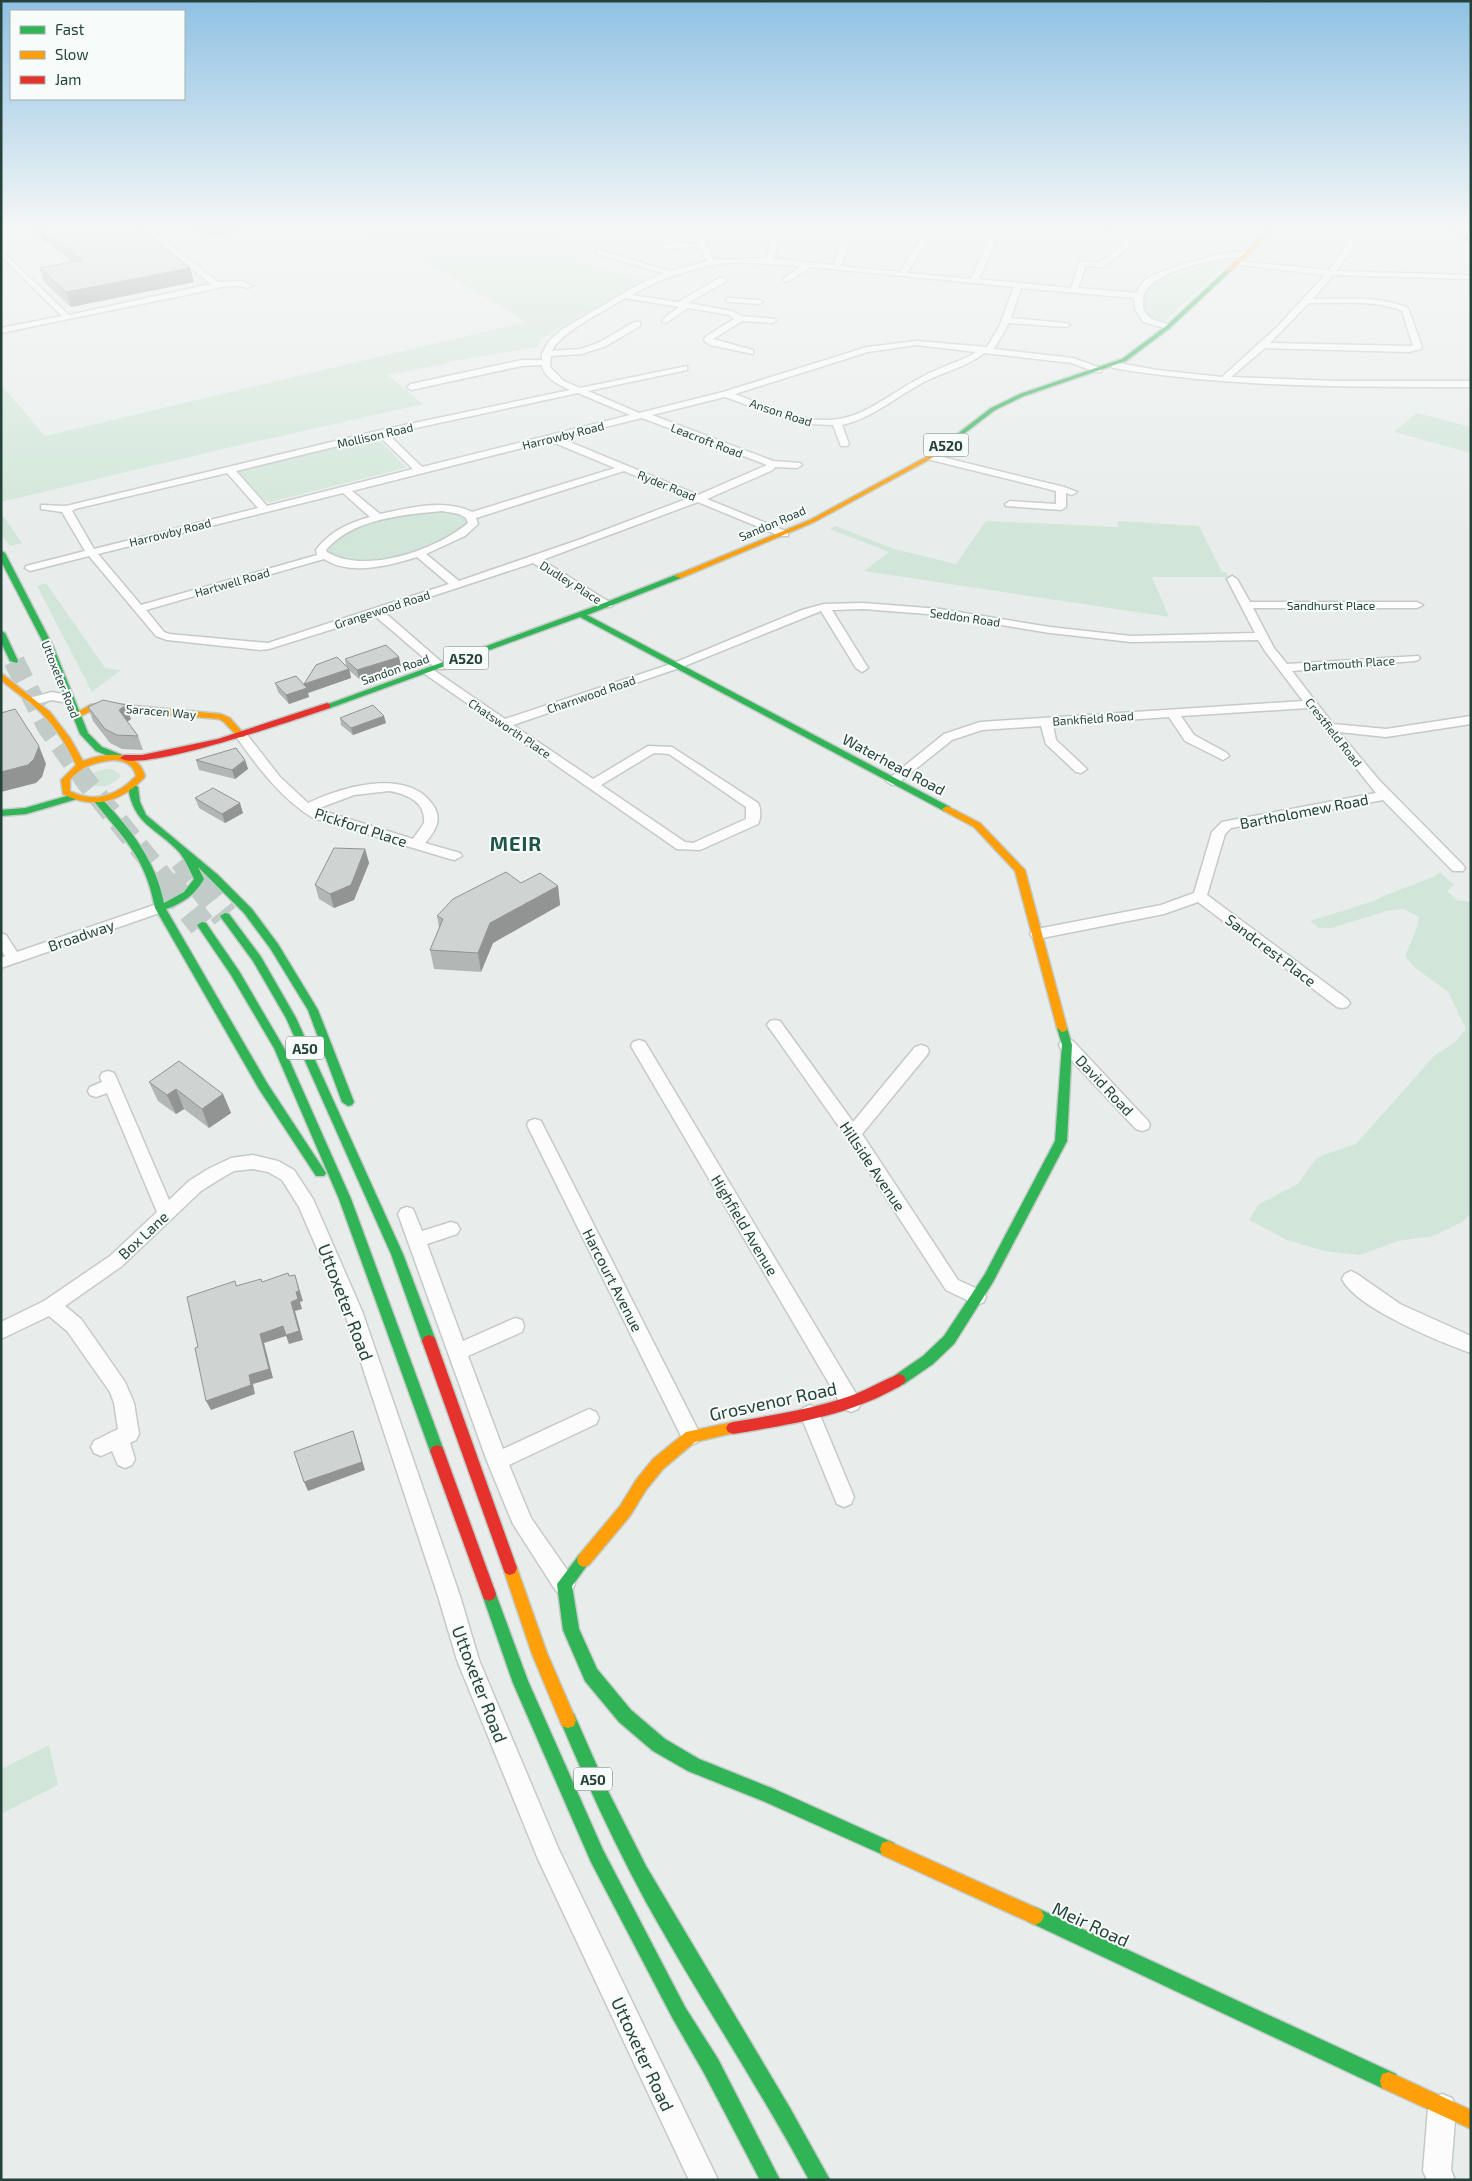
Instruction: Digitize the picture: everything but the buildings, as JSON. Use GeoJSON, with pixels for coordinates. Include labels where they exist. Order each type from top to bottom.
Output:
{"type":"FeatureCollection","features":[{"type":"Feature","properties":{"kind":"main road","name":"Sandon Road"},"geometry":{"type":"LineString","coordinates":[[167,764],[220,742],[428,672],[607,605],[784,534],[838,509],[930,457],[993,409],[1022,395],[1113,365],[1136,352],[1166,329]]}},
{"type":"Feature","properties":{"kind":"main road","name":"Uttoxeter Road"},"geometry":{"type":"LineString","coordinates":[[1,553],[19,585],[63,679],[68,699],[88,740],[102,752],[134,762],[139,767],[141,776]]}},
{"type":"Feature","properties":{"kind":"main road","name":"Waterhead Road"},"geometry":{"type":"LineString","coordinates":[[582,614],[977,825],[1020,870],[1067,1045]]}},
{"type":"Feature","properties":{"kind":"main road"},"geometry":{"type":"LineString","coordinates":[[1,633],[14,661]]}},
{"type":"Feature","properties":{"kind":"main road","name":"Uttoxeter Road"},"geometry":{"type":"LineString","coordinates":[[1,675],[8,683],[33,701],[68,739],[81,765]]}},
{"type":"Feature","properties":{"kind":"main road","name":"Saracen Way"},"geometry":{"type":"LineString","coordinates":[[75,716],[93,707],[103,706],[221,717],[227,720],[241,735]]}},
{"type":"Feature","properties":{"kind":"main road","name":"Sandon Road"},"geometry":{"type":"LineString","coordinates":[[121,758],[142,758],[220,742]]}},
{"type":"Feature","properties":{"kind":"main road"},"geometry":{"type":"LineString","coordinates":[[54,788],[65,780],[70,772],[81,765],[101,758],[121,758]]}},
{"type":"Feature","properties":{"kind":"main road"},"geometry":{"type":"LineString","coordinates":[[1,812],[26,810],[74,797],[98,800],[111,797],[132,787],[141,776],[154,770]]}},
{"type":"Feature","properties":{"kind":"main road"},"geometry":{"type":"LineString","coordinates":[[65,780],[66,792],[74,797]]}},
{"type":"Feature","properties":{"kind":"main road"},"geometry":{"type":"LineString","coordinates":[[132,787],[135,802],[142,816],[215,877],[248,912],[274,946],[313,1010],[351,1113]]}},
{"type":"Feature","properties":{"kind":"main road"},"geometry":{"type":"LineString","coordinates":[[1,812],[40,795]]}},
{"type":"Feature","properties":{"kind":"main road"},"geometry":{"type":"LineString","coordinates":[[98,800],[113,815],[139,851],[158,891],[160,908],[263,1086],[355,1227]]}},
{"type":"Feature","properties":{"kind":"main road"},"geometry":{"type":"LineString","coordinates":[[160,908],[176,903],[194,890],[197,885],[199,879],[184,851]]}},
{"type":"Feature","properties":{"kind":"main road","name":"A50"},"geometry":{"type":"LineString","coordinates":[[225,916],[257,959],[291,1018],[368,1189],[410,1288],[540,1654],[598,1790],[666,1920],[791,2126],[820,2180]]}},
{"type":"Feature","properties":{"kind":"main road","name":"A50"},"geometry":{"type":"LineString","coordinates":[[202,925],[235,973],[279,1048],[342,1192],[521,1683],[597,1856],[679,2013],[711,2066],[770,2180]]}},
{"type":"Feature","properties":{"kind":"main road","name":"Grosvenor Road"},"geometry":{"type":"LineString","coordinates":[[564,1584],[625,1511],[641,1485],[658,1464],[691,1436],[810,1414],[851,1403],[882,1390],[910,1374],[949,1340],[977,1297],[1061,1141],[1067,1045]]}},
{"type":"Feature","properties":{"kind":"main road"},"geometry":{"type":"LineString","coordinates":[[355,1132],[368,1189]]}},
{"type":"Feature","properties":{"kind":"main road","name":"Meir Road"},"geometry":{"type":"LineString","coordinates":[[564,1584],[571,1630],[591,1674],[632,1722],[659,1746],[694,1765],[768,1795],[966,1884],[1471,2120]]}},
{"type":"Feature","properties":{"kind":"street"},"geometry":{"type":"LineString","coordinates":[[546,358],[549,345],[557,337],[571,329]]}},
{"type":"Feature","properties":{"kind":"street"},"geometry":{"type":"LineString","coordinates":[[411,386],[582,350],[604,344],[629,329]]}},
{"type":"Feature","properties":{"kind":"street"},"geometry":{"type":"LineString","coordinates":[[723,329],[708,338],[708,340],[712,343],[750,352]]}},
{"type":"Feature","properties":{"kind":"street"},"geometry":{"type":"LineString","coordinates":[[986,350],[997,340],[1003,329]]}},
{"type":"Feature","properties":{"kind":"street"},"geometry":{"type":"LineString","coordinates":[[1264,346],[1409,349],[1418,346],[1412,329]]}},
{"type":"Feature","properties":{"kind":"street"},"geometry":{"type":"LineString","coordinates":[[1224,378],[1264,346],[1280,330],[1292,339],[1308,346]]}},
{"type":"Feature","properties":{"kind":"street","name":"Harrowby Road"},"geometry":{"type":"LineString","coordinates":[[30,568],[641,416],[776,380],[849,355],[888,346],[917,344],[986,350],[1073,360],[1098,370]]}},
{"type":"Feature","properties":{"kind":"street","name":"Anson Road"},"geometry":{"type":"LineString","coordinates":[[726,394],[811,423],[837,424],[860,418],[924,378],[973,358],[986,350]]}},
{"type":"Feature","properties":{"kind":"street","name":"Leacroft Road"},"geometry":{"type":"LineString","coordinates":[[546,358],[546,368],[553,376],[578,391],[772,464],[797,465]]}},
{"type":"Feature","properties":{"kind":"street"},"geometry":{"type":"LineString","coordinates":[[1113,365],[1156,372],[1284,382],[1471,384]]}},
{"type":"Feature","properties":{"kind":"street","name":"Mollison Road"},"geometry":{"type":"LineString","coordinates":[[45,507],[68,509],[381,433],[684,368]]}},
{"type":"Feature","properties":{"kind":"street"},"geometry":{"type":"LineString","coordinates":[[837,424],[844,444]]}},
{"type":"Feature","properties":{"kind":"street"},"geometry":{"type":"LineString","coordinates":[[381,433],[420,471]]}},
{"type":"Feature","properties":{"kind":"street","name":"Ryder Road"},"geometry":{"type":"LineString","coordinates":[[550,438],[784,534]]}},
{"type":"Feature","properties":{"kind":"street"},"geometry":{"type":"LineString","coordinates":[[930,457],[1072,492]]}},
{"type":"Feature","properties":{"kind":"street","name":"Leacroft Road"},"geometry":{"type":"LineString","coordinates":[[699,498],[770,468],[772,464]]}},
{"type":"Feature","properties":{"kind":"street"},"geometry":{"type":"LineString","coordinates":[[471,516],[473,524],[463,534],[443,545],[419,554],[392,560],[353,564],[336,562],[324,556],[321,550],[331,539],[351,528],[400,512],[442,508],[462,511],[471,516],[626,468]]}},
{"type":"Feature","properties":{"kind":"street"},"geometry":{"type":"LineString","coordinates":[[229,469],[264,509]]}},
{"type":"Feature","properties":{"kind":"street"},"geometry":{"type":"LineString","coordinates":[[344,489],[378,518]]}},
{"type":"Feature","properties":{"kind":"street"},"geometry":{"type":"LineString","coordinates":[[1010,504],[1062,507],[1061,490]]}},
{"type":"Feature","properties":{"kind":"street","name":"Grangewood Road"},"geometry":{"type":"LineString","coordinates":[[91,552],[160,634],[167,637],[260,647],[270,646],[535,560],[699,498]]}},
{"type":"Feature","properties":{"kind":"street"},"geometry":{"type":"LineString","coordinates":[[68,509],[67,511],[91,552]]}},
{"type":"Feature","properties":{"kind":"street"},"geometry":{"type":"LineString","coordinates":[[419,554],[457,585]]}},
{"type":"Feature","properties":{"kind":"street","name":"Hartwell Road"},"geometry":{"type":"LineString","coordinates":[[139,608],[324,556]]}},
{"type":"Feature","properties":{"kind":"street","name":"Dudley Place"},"geometry":{"type":"LineString","coordinates":[[535,560],[607,605]]}},
{"type":"Feature","properties":{"kind":"street","name":"Crestfield Road"},"geometry":{"type":"LineString","coordinates":[[1232,580],[1270,649],[1329,727],[1374,782],[1458,868]]}},
{"type":"Feature","properties":{"kind":"street","name":"Sandhurst Place"},"geometry":{"type":"LineString","coordinates":[[1246,605],[1417,605]]}},
{"type":"Feature","properties":{"kind":"street","name":"Seddon Road"},"geometry":{"type":"LineString","coordinates":[[678,665],[806,612],[824,607],[863,606],[940,612],[1050,630],[1131,639],[1262,636]]}},
{"type":"Feature","properties":{"kind":"street"},"geometry":{"type":"LineString","coordinates":[[824,607],[862,668]]}},
{"type":"Feature","properties":{"kind":"street"},"geometry":{"type":"LineString","coordinates":[[376,611],[441,667]]}},
{"type":"Feature","properties":{"kind":"street","name":"Dartmouth Place"},"geometry":{"type":"LineString","coordinates":[[1284,668],[1414,658]]}},
{"type":"Feature","properties":{"kind":"street","name":"Charnwood Road"},"geometry":{"type":"LineString","coordinates":[[503,724],[678,665]]}},
{"type":"Feature","properties":{"kind":"street","name":"Chatsworth Place"},"geometry":{"type":"LineString","coordinates":[[428,672],[682,846],[695,847],[753,822],[753,806],[672,751],[652,749],[593,784]]}},
{"type":"Feature","properties":{"kind":"street"},"geometry":{"type":"LineString","coordinates":[[33,701],[52,696],[68,699]]}},
{"type":"Feature","properties":{"kind":"street","name":"Bankfield Road"},"geometry":{"type":"LineString","coordinates":[[892,781],[948,737],[980,726],[1312,704]]}},
{"type":"Feature","properties":{"kind":"street"},"geometry":{"type":"LineString","coordinates":[[1173,713],[1189,738],[1223,756]]}},
{"type":"Feature","properties":{"kind":"street"},"geometry":{"type":"LineString","coordinates":[[1329,727],[1386,732],[1471,720]]}},
{"type":"Feature","properties":{"kind":"street"},"geometry":{"type":"LineString","coordinates":[[1046,721],[1050,741],[1081,769]]}},
{"type":"Feature","properties":{"kind":"street","name":"Pickford Place"},"geometry":{"type":"LineString","coordinates":[[241,735],[277,780],[307,809],[318,815],[455,856]]}},
{"type":"Feature","properties":{"kind":"street","name":"Pickford Place"},"geometry":{"type":"LineString","coordinates":[[307,809],[341,794],[357,790],[382,788],[407,791],[425,802],[430,810],[432,820],[428,831],[416,844]]}},
{"type":"Feature","properties":{"kind":"street","name":"Bartholomew Road"},"geometry":{"type":"LineString","coordinates":[[1200,896],[1220,832],[1227,825],[1386,795]]}},
{"type":"Feature","properties":{"kind":"street"},"geometry":{"type":"LineString","coordinates":[[1038,934],[1164,910],[1200,896]]}},
{"type":"Feature","properties":{"kind":"street","name":"Sandcrest Place"},"geometry":{"type":"LineString","coordinates":[[1200,896],[1342,1003]]}},
{"type":"Feature","properties":{"kind":"street","name":"Broadway"},"geometry":{"type":"LineString","coordinates":[[8,961],[160,908]]}},
{"type":"Feature","properties":{"kind":"street"},"geometry":{"type":"LineString","coordinates":[[1,938],[8,961]]}},
{"type":"Feature","properties":{"kind":"street","name":"Hillside Avenue"},"geometry":{"type":"LineString","coordinates":[[775,1025],[852,1134],[952,1285],[977,1297]]}},
{"type":"Feature","properties":{"kind":"street","name":"David Road"},"geometry":{"type":"LineString","coordinates":[[1067,1045],[1142,1125]]}},
{"type":"Feature","properties":{"kind":"street","name":"Highfield Avenue"},"geometry":{"type":"LineString","coordinates":[[639,1046],[851,1403]]}},
{"type":"Feature","properties":{"kind":"street"},"geometry":{"type":"LineString","coordinates":[[852,1134],[921,1051]]}},
{"type":"Feature","properties":{"kind":"street"},"geometry":{"type":"LineString","coordinates":[[105,1084],[166,1213]]}},
{"type":"Feature","properties":{"kind":"street","name":"Harcourt Avenue"},"geometry":{"type":"LineString","coordinates":[[535,1125],[691,1436]]}},
{"type":"Feature","properties":{"kind":"street","name":"Box Lane"},"geometry":{"type":"LineString","coordinates":[[1,1331],[51,1306],[116,1261],[195,1186],[231,1165],[254,1162],[272,1166],[288,1175]]}},
{"type":"Feature","properties":{"kind":"street","name":"Uttoxeter Road"},"geometry":{"type":"LineString","coordinates":[[288,1175],[307,1204],[352,1311],[449,1596],[468,1660],[550,1859],[704,2180]]}},
{"type":"Feature","properties":{"kind":"street"},"geometry":{"type":"LineString","coordinates":[[407,1214],[497,1461],[523,1524],[564,1584]]}},
{"type":"Feature","properties":{"kind":"street"},"geometry":{"type":"LineString","coordinates":[[417,1240],[451,1228]]}},
{"type":"Feature","properties":{"kind":"street"},"geometry":{"type":"LineString","coordinates":[[1351,1279],[1371,1297],[1401,1315],[1471,1345]]}},
{"type":"Feature","properties":{"kind":"street"},"geometry":{"type":"LineString","coordinates":[[51,1306],[74,1325],[118,1388],[124,1404],[129,1434],[110,1443],[125,1459]]}},
{"type":"Feature","properties":{"kind":"street"},"geometry":{"type":"LineString","coordinates":[[457,1352],[514,1326]]}},
{"type":"Feature","properties":{"kind":"street"},"geometry":{"type":"LineString","coordinates":[[810,1414],[844,1497]]}},
{"type":"Feature","properties":{"kind":"street"},"geometry":{"type":"LineString","coordinates":[[497,1461],[589,1418]]}},
{"type":"Feature","properties":{"kind":"street"},"geometry":{"type":"LineString","coordinates":[[1441,2180],[1437,2171],[1442,2108]]}},
{"type":"Feature","properties":{"kind":"green space"},"geometry":{"type":"Polygon","coordinates":[[[497,329],[558,329],[540,340],[537,347],[388,375],[423,404],[1,502],[1,385],[45,436],[497,329]]]}},
{"type":"Feature","properties":{"kind":"green space"},"geometry":{"type":"Polygon","coordinates":[[[1417,413],[1471,427],[1471,453],[1394,432],[1417,413]]]}},
{"type":"Feature","properties":{"kind":"green space"},"geometry":{"type":"Polygon","coordinates":[[[370,438],[378,439],[406,467],[270,502],[264,500],[239,473],[241,469],[370,438]]]}},
{"type":"Feature","properties":{"kind":"green space"},"geometry":{"type":"Polygon","coordinates":[[[441,510],[459,513],[469,520],[463,529],[451,538],[434,545],[414,552],[373,561],[344,562],[337,560],[327,553],[326,549],[339,539],[366,524],[394,516],[441,510]]]}},
{"type":"Feature","properties":{"kind":"green space"},"geometry":{"type":"Polygon","coordinates":[[[1,513],[22,543],[10,546],[1,535],[1,513]]]}},
{"type":"Feature","properties":{"kind":"green space"},"geometry":{"type":"Polygon","coordinates":[[[986,521],[1118,527],[1118,521],[1199,526],[1222,572],[1226,572],[1229,577],[1152,577],[1169,617],[864,571],[889,552],[830,529],[836,526],[894,549],[956,564],[986,521]]]}},
{"type":"Feature","properties":{"kind":"green space"},"geometry":{"type":"Polygon","coordinates":[[[46,583],[105,668],[121,670],[92,692],[37,586],[46,583]]]}},
{"type":"Feature","properties":{"kind":"green space"},"geometry":{"type":"Polygon","coordinates":[[[112,769],[120,774],[120,777],[109,785],[101,787],[89,783],[87,780],[98,771],[112,769]]]}},
{"type":"Feature","properties":{"kind":"green space"},"geometry":{"type":"Polygon","coordinates":[[[1440,872],[1454,885],[1447,891],[1457,900],[1471,902],[1471,1214],[1462,1222],[1434,1236],[1398,1241],[1360,1255],[1324,1251],[1287,1240],[1249,1220],[1259,1204],[1298,1184],[1315,1160],[1323,1155],[1356,1144],[1434,1056],[1455,1042],[1466,1029],[1448,992],[1413,966],[1405,956],[1416,930],[1419,917],[1404,909],[1387,911],[1331,928],[1319,928],[1310,921],[1374,901],[1433,877],[1440,872]]]}},
{"type":"Feature","properties":{"kind":"green space"},"geometry":{"type":"Polygon","coordinates":[[[49,1745],[58,1785],[1,1814],[1,1769],[49,1745]]]}},
{"type":"Feature","properties":{"kind":"tunnel"},"geometry":{"type":"LineString","coordinates":[[14,661],[47,726],[88,784],[167,882]]}},
{"type":"Feature","properties":{"kind":"tunnel"},"geometry":{"type":"LineString","coordinates":[[180,861],[197,882]]}},
{"type":"Feature","properties":{"kind":"tunnel"},"geometry":{"type":"LineString","coordinates":[[166,880],[202,925]]}},
{"type":"Feature","properties":{"kind":"tunnel"},"geometry":{"type":"LineString","coordinates":[[196,880],[225,916]]}},
{"type":"Feature","properties":{"kind":"traffic: fast"},"geometry":{"type":"LineString","coordinates":[[942,448],[993,409],[1022,395],[1124,360],[1166,329]]}},
{"type":"Feature","properties":{"kind":"traffic: fast"},"geometry":{"type":"LineString","coordinates":[[1,553],[49,646],[84,734],[99,749],[119,757]]}},
{"type":"Feature","properties":{"kind":"traffic: fast"},"geometry":{"type":"LineString","coordinates":[[327,706],[607,605],[678,576]]}},
{"type":"Feature","properties":{"kind":"traffic: fast"},"geometry":{"type":"LineString","coordinates":[[582,615],[947,809]]}},
{"type":"Feature","properties":{"kind":"traffic: fast"},"geometry":{"type":"LineString","coordinates":[[1,633],[14,661]]}},
{"type":"Feature","properties":{"kind":"traffic: fast"},"geometry":{"type":"LineString","coordinates":[[133,787],[135,802],[142,816],[215,877],[248,911],[274,946],[313,1010],[348,1102]]}},
{"type":"Feature","properties":{"kind":"traffic: fast"},"geometry":{"type":"LineString","coordinates":[[1,813],[26,811],[74,797]]}},
{"type":"Feature","properties":{"kind":"traffic: fast"},"geometry":{"type":"LineString","coordinates":[[98,800],[129,836],[146,863],[157,893],[160,908],[263,1086],[320,1173]]}},
{"type":"Feature","properties":{"kind":"traffic: fast"},"geometry":{"type":"LineString","coordinates":[[160,908],[183,898],[192,890],[199,879],[185,853]]}},
{"type":"Feature","properties":{"kind":"traffic: fast"},"geometry":{"type":"LineString","coordinates":[[225,916],[257,959],[291,1018],[397,1254],[429,1341]]}},
{"type":"Feature","properties":{"kind":"traffic: fast"},"geometry":{"type":"LineString","coordinates":[[202,925],[235,973],[279,1048],[345,1199],[437,1451]]}},
{"type":"Feature","properties":{"kind":"traffic: fast"},"geometry":{"type":"LineString","coordinates":[[899,1380],[928,1360],[949,1340],[989,1278],[1061,1141],[1067,1045],[1062,1028]]}},
{"type":"Feature","properties":{"kind":"traffic: fast"},"geometry":{"type":"LineString","coordinates":[[584,1560],[564,1584],[571,1630],[591,1675],[625,1716],[659,1745],[694,1765],[768,1795],[888,1849]]}},
{"type":"Feature","properties":{"kind":"traffic: fast"},"geometry":{"type":"LineString","coordinates":[[489,1594],[521,1683],[597,1856],[679,2013],[711,2066],[770,2180]]}},
{"type":"Feature","properties":{"kind":"traffic: fast"},"geometry":{"type":"LineString","coordinates":[[568,1720],[602,1797],[653,1897],[820,2180]]}},
{"type":"Feature","properties":{"kind":"traffic: fast"},"geometry":{"type":"LineString","coordinates":[[1035,1916],[1389,2081]]}},
{"type":"Feature","properties":{"kind":"traffic: slow"},"geometry":{"type":"LineString","coordinates":[[678,576],[812,521],[930,457],[942,448]]}},
{"type":"Feature","properties":{"kind":"traffic: slow"},"geometry":{"type":"LineString","coordinates":[[1,675],[54,721],[81,765]]}},
{"type":"Feature","properties":{"kind":"traffic: slow"},"geometry":{"type":"LineString","coordinates":[[75,716],[93,707],[103,706],[221,717],[227,720],[241,735]]}},
{"type":"Feature","properties":{"kind":"traffic: slow"},"geometry":{"type":"LineString","coordinates":[[114,757],[124,758],[132,762],[140,771],[141,776],[125,791],[116,796],[96,800],[86,800],[66,792],[65,780],[75,770],[86,763],[114,757]]}},
{"type":"Feature","properties":{"kind":"traffic: slow"},"geometry":{"type":"LineString","coordinates":[[947,809],[977,825],[1020,870],[1062,1028]]}},
{"type":"Feature","properties":{"kind":"traffic: slow"},"geometry":{"type":"LineString","coordinates":[[584,1560],[625,1511],[641,1485],[658,1464],[691,1436],[733,1428]]}},
{"type":"Feature","properties":{"kind":"traffic: slow"},"geometry":{"type":"LineString","coordinates":[[510,1568],[540,1654],[568,1720]]}},
{"type":"Feature","properties":{"kind":"traffic: slow"},"geometry":{"type":"LineString","coordinates":[[888,1849],[1035,1916]]}},
{"type":"Feature","properties":{"kind":"traffic: slow"},"geometry":{"type":"LineString","coordinates":[[1389,2081],[1471,2120]]}},
{"type":"Feature","properties":{"kind":"traffic: jam"},"geometry":{"type":"LineString","coordinates":[[124,758],[142,758],[220,741],[327,706]]}},
{"type":"Feature","properties":{"kind":"traffic: jam"},"geometry":{"type":"LineString","coordinates":[[429,1341],[510,1568]]}},
{"type":"Feature","properties":{"kind":"traffic: jam"},"geometry":{"type":"LineString","coordinates":[[733,1428],[819,1412],[860,1399],[899,1380]]}},
{"type":"Feature","properties":{"kind":"traffic: jam"},"geometry":{"type":"LineString","coordinates":[[437,1451],[489,1594]]}},
{"type":"Feature","properties":{"kind":"district","name":"MEIR"},"geometry":{"type":"Point","coordinates":[516,843]}}]}
